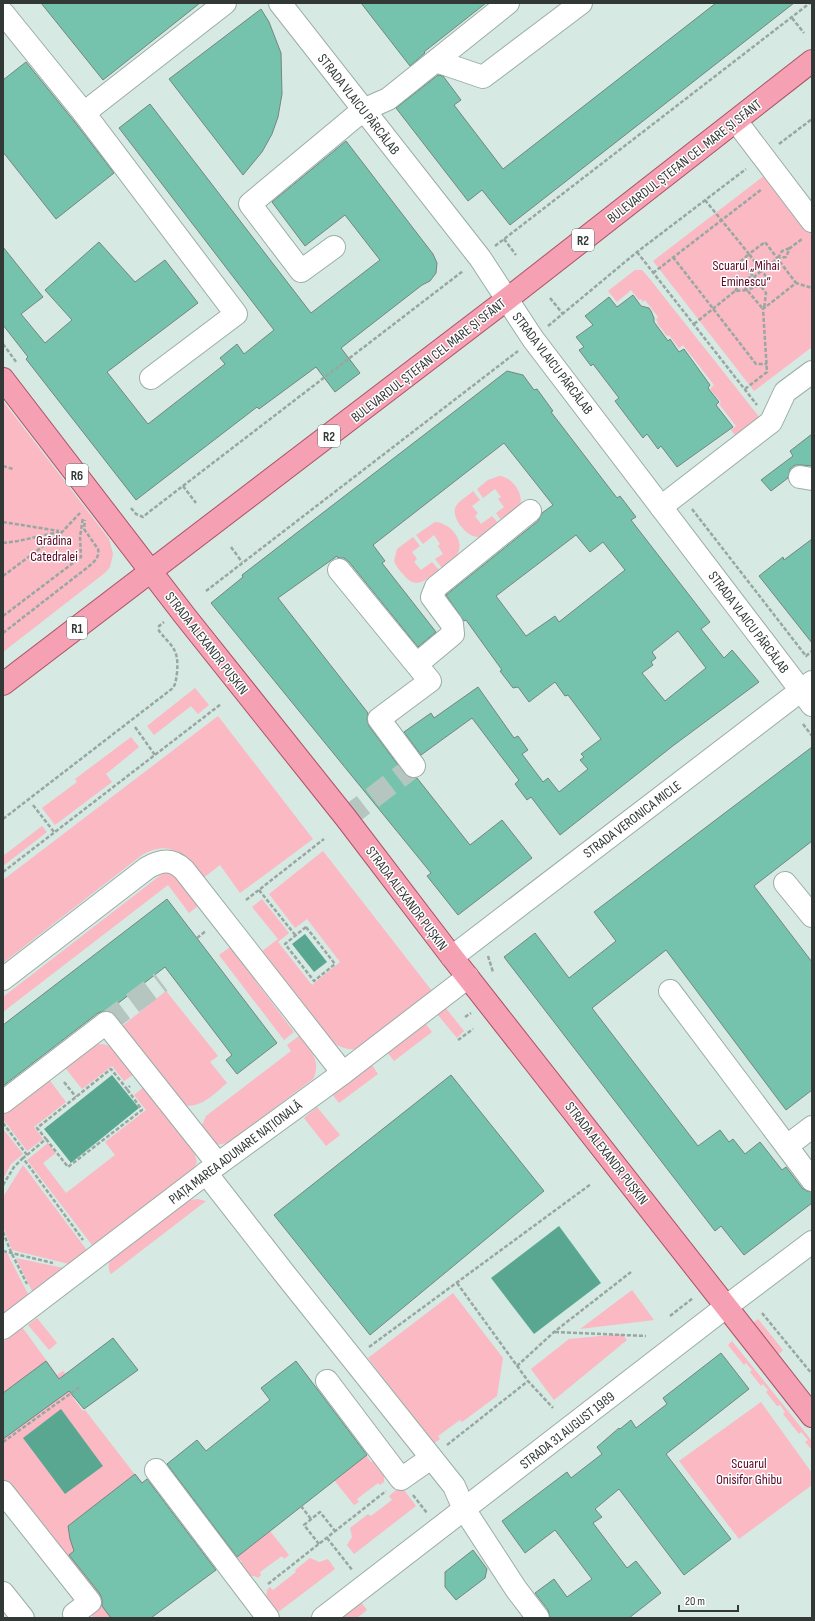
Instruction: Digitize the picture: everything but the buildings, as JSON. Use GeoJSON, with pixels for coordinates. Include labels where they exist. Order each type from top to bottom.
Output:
{"type":"FeatureCollection","features":[{"type":"Feature","properties":{"kind":"main road","name":"BULEVARDUL ȘTEFAN CEL MARE ȘI SFÂNT"},"geometry":{"type":"LineString","coordinates":[[3,684],[506,300],[812,61]]}},
{"type":"Feature","properties":{"kind":"main road","name":"STRADA ALEXANDR PUȘKIN"},"geometry":{"type":"LineString","coordinates":[[3,379],[150,571],[346,818],[452,957],[812,1416]]}},
{"type":"Feature","properties":{"kind":"street"},"geometry":{"type":"LineString","coordinates":[[84,113],[225,3]]}},
{"type":"Feature","properties":{"kind":"street","name":"STRADA VLAICU PÂRCĂLAB"},"geometry":{"type":"LineString","coordinates":[[280,3],[480,258],[506,300],[533,339],[661,507],[808,692]]}},
{"type":"Feature","properties":{"kind":"street"},"geometry":{"type":"LineString","coordinates":[[334,247],[301,271],[250,204],[363,110],[388,99],[508,3]]}},
{"type":"Feature","properties":{"kind":"street"},"geometry":{"type":"LineString","coordinates":[[436,61],[483,78],[581,3]]}},
{"type":"Feature","properties":{"kind":"street"},"geometry":{"type":"LineString","coordinates":[[3,14],[84,113],[236,314],[151,378]]}},
{"type":"Feature","properties":{"kind":"street"},"geometry":{"type":"LineString","coordinates":[[736,121],[763,156],[807,230]]}},
{"type":"Feature","properties":{"kind":"street"},"geometry":{"type":"LineString","coordinates":[[661,507],[771,422],[785,392],[812,372]]}},
{"type":"Feature","properties":{"kind":"street"},"geometry":{"type":"LineString","coordinates":[[417,664],[453,634],[452,624],[432,597],[436,587],[530,511]]}},
{"type":"Feature","properties":{"kind":"street"},"geometry":{"type":"LineString","coordinates":[[339,570],[430,681],[379,719],[414,766]]}},
{"type":"Feature","properties":{"kind":"street","name":"STRADA VERONICA MICLE"},"geometry":{"type":"LineString","coordinates":[[452,957],[808,692]]}},
{"type":"Feature","properties":{"kind":"street"},"geometry":{"type":"LineString","coordinates":[[3,979],[148,868],[160,862],[173,862],[184,870],[343,1073]]}},
{"type":"Feature","properties":{"kind":"street"},"geometry":{"type":"LineString","coordinates":[[786,883],[812,916]]}},
{"type":"Feature","properties":{"kind":"street","name":"PIAȚA MAREA ADUNARE NAȚIONALĂ"},"geometry":{"type":"LineString","coordinates":[[3,1328],[212,1168],[343,1073],[468,977]]}},
{"type":"Feature","properties":{"kind":"street"},"geometry":{"type":"LineString","coordinates":[[670,991],[812,1180]]}},
{"type":"Feature","properties":{"kind":"street"},"geometry":{"type":"LineString","coordinates":[[3,1102],[106,1023],[146,1074],[212,1168],[353,1360],[454,1486],[464,1508],[516,1589],[538,1618]]}},
{"type":"Feature","properties":{"kind":"street"},"geometry":{"type":"LineString","coordinates":[[787,1146],[812,1127]]}},
{"type":"Feature","properties":{"kind":"street","name":"STRADA 31 AUGUST 1989"},"geometry":{"type":"LineString","coordinates":[[323,1618],[464,1508],[812,1242]]}},
{"type":"Feature","properties":{"kind":"street"},"geometry":{"type":"LineString","coordinates":[[327,1381],[401,1479],[431,1458]]}},
{"type":"Feature","properties":{"kind":"street"},"geometry":{"type":"LineString","coordinates":[[156,1470],[268,1618]]}},
{"type":"Feature","properties":{"kind":"street"},"geometry":{"type":"LineString","coordinates":[[3,1493],[90,1602],[73,1617]]}},
{"type":"Feature","properties":{"kind":"street"},"geometry":{"type":"LineString","coordinates":[[3,1593],[23,1618]]}},
{"type":"Feature","properties":{"kind":"path"},"geometry":{"type":"LineString","coordinates":[[516,254],[504,239],[810,3]]}},
{"type":"Feature","properties":{"kind":"path"},"geometry":{"type":"LineString","coordinates":[[792,18],[804,33]]}},
{"type":"Feature","properties":{"kind":"path"},"geometry":{"type":"LineString","coordinates":[[546,328],[637,252],[812,119]]}},
{"type":"Feature","properties":{"kind":"path"},"geometry":{"type":"LineString","coordinates":[[653,273],[763,188]]}},
{"type":"Feature","properties":{"kind":"path"},"geometry":{"type":"LineString","coordinates":[[705,200],[768,279],[760,285],[747,290],[735,291]]}},
{"type":"Feature","properties":{"kind":"path"},"geometry":{"type":"LineString","coordinates":[[778,258],[786,257],[790,248],[807,230]]}},
{"type":"Feature","properties":{"kind":"path"},"geometry":{"type":"LineString","coordinates":[[744,389],[768,372],[763,309],[766,293],[741,262],[765,242],[796,283],[812,288]]}},
{"type":"Feature","properties":{"kind":"path"},"geometry":{"type":"LineString","coordinates":[[694,324],[735,291],[747,278],[754,277],[778,258],[782,251],[790,248]]}},
{"type":"Feature","properties":{"kind":"path"},"geometry":{"type":"LineString","coordinates":[[637,252],[771,422]]}},
{"type":"Feature","properties":{"kind":"path"},"geometry":{"type":"LineString","coordinates":[[673,257],[756,364],[767,364]]}},
{"type":"Feature","properties":{"kind":"path"},"geometry":{"type":"LineString","coordinates":[[128,505],[136,514],[143,516],[466,268]]}},
{"type":"Feature","properties":{"kind":"path"},"geometry":{"type":"LineString","coordinates":[[741,283],[763,309]]}},
{"type":"Feature","properties":{"kind":"path"},"geometry":{"type":"LineString","coordinates":[[763,309],[796,283]]}},
{"type":"Feature","properties":{"kind":"path"},"geometry":{"type":"LineString","coordinates":[[550,298],[563,314]]}},
{"type":"Feature","properties":{"kind":"path"},"geometry":{"type":"LineString","coordinates":[[206,591],[516,352]]}},
{"type":"Feature","properties":{"kind":"path"},"geometry":{"type":"LineString","coordinates":[[3,466],[13,469]]}},
{"type":"Feature","properties":{"kind":"path"},"geometry":{"type":"LineString","coordinates":[[183,486],[196,503]]}},
{"type":"Feature","properties":{"kind":"path"},"geometry":{"type":"LineString","coordinates":[[679,493],[806,656],[812,651]]}},
{"type":"Feature","properties":{"kind":"path"},"geometry":{"type":"LineString","coordinates":[[3,576],[62,532],[82,512],[81,557],[3,616]]}},
{"type":"Feature","properties":{"kind":"path"},"geometry":{"type":"LineString","coordinates":[[3,633],[88,567],[96,559],[98,549],[84,529],[84,524],[88,517]]}},
{"type":"Feature","properties":{"kind":"path"},"geometry":{"type":"LineString","coordinates":[[3,522],[62,532]]}},
{"type":"Feature","properties":{"kind":"path"},"geometry":{"type":"LineString","coordinates":[[3,543],[62,532]]}},
{"type":"Feature","properties":{"kind":"path"},"geometry":{"type":"LineString","coordinates":[[231,547],[242,562]]}},
{"type":"Feature","properties":{"kind":"path"},"geometry":{"type":"LineString","coordinates":[[3,819],[173,688],[176,683],[177,654],[159,630],[159,626],[167,620]]}},
{"type":"Feature","properties":{"kind":"path"},"geometry":{"type":"LineString","coordinates":[[3,872],[221,704]]}},
{"type":"Feature","properties":{"kind":"path"},"geometry":{"type":"LineString","coordinates":[[135,726],[155,755]]}},
{"type":"Feature","properties":{"kind":"path"},"geometry":{"type":"LineString","coordinates":[[33,805],[54,832]]}},
{"type":"Feature","properties":{"kind":"path"},"geometry":{"type":"LineString","coordinates":[[246,900],[324,839]]}},
{"type":"Feature","properties":{"kind":"path"},"geometry":{"type":"LineString","coordinates":[[259,890],[296,936]]}},
{"type":"Feature","properties":{"kind":"path"},"geometry":{"type":"LineString","coordinates":[[306,927],[335,964],[314,981],[285,944],[296,936],[306,927]]}},
{"type":"Feature","properties":{"kind":"path"},"geometry":{"type":"LineString","coordinates":[[458,1040],[474,1029]]}},
{"type":"Feature","properties":{"kind":"path"},"geometry":{"type":"LineString","coordinates":[[111,1069],[142,1110],[68,1167],[46,1139],[37,1128],[111,1069]]}},
{"type":"Feature","properties":{"kind":"path"},"geometry":{"type":"LineString","coordinates":[[127,1089],[146,1074]]}},
{"type":"Feature","properties":{"kind":"path"},"geometry":{"type":"LineString","coordinates":[[3,1123],[27,1155]]}},
{"type":"Feature","properties":{"kind":"path"},"geometry":{"type":"LineString","coordinates":[[3,1185],[14,1167],[46,1139]]}},
{"type":"Feature","properties":{"kind":"path"},"geometry":{"type":"LineString","coordinates":[[23,1158],[87,1263]]}},
{"type":"Feature","properties":{"kind":"path"},"geometry":{"type":"LineString","coordinates":[[353,1360],[591,1184]]}},
{"type":"Feature","properties":{"kind":"path"},"geometry":{"type":"LineString","coordinates":[[3,1232],[11,1252],[36,1302]]}},
{"type":"Feature","properties":{"kind":"path"},"geometry":{"type":"LineString","coordinates":[[3,1250],[87,1263]]}},
{"type":"Feature","properties":{"kind":"path"},"geometry":{"type":"LineString","coordinates":[[518,1366],[554,1332],[631,1272]]}},
{"type":"Feature","properties":{"kind":"path"},"geometry":{"type":"LineString","coordinates":[[457,1283],[528,1381],[553,1408]]}},
{"type":"Feature","properties":{"kind":"path"},"geometry":{"type":"LineString","coordinates":[[670,1316],[680,1307]]}},
{"type":"Feature","properties":{"kind":"path"},"geometry":{"type":"LineString","coordinates":[[762,1313],[812,1374]]}},
{"type":"Feature","properties":{"kind":"path"},"geometry":{"type":"LineString","coordinates":[[554,1332],[646,1336]]}},
{"type":"Feature","properties":{"kind":"path"},"geometry":{"type":"LineString","coordinates":[[431,1458],[528,1381]]}},
{"type":"Feature","properties":{"kind":"path"},"geometry":{"type":"LineString","coordinates":[[3,1442],[81,1386]]}},
{"type":"Feature","properties":{"kind":"path"},"geometry":{"type":"LineString","coordinates":[[252,1597],[401,1479],[439,1529]]}},
{"type":"Feature","properties":{"kind":"path"},"geometry":{"type":"LineString","coordinates":[[301,1506],[311,1519]]}},
{"type":"Feature","properties":{"kind":"path"},"geometry":{"type":"LineString","coordinates":[[318,1544],[304,1525],[320,1512],[334,1532]]}},
{"type":"Feature","properties":{"kind":"path"},"geometry":{"type":"LineString","coordinates":[[327,1538],[353,1571]]}},
{"type":"Feature","properties":{"kind":"green space","name":"Scuarul „Mihai Eminescu”"},"geometry":{"type":"Polygon","coordinates":[[[765,175],[812,235],[812,347],[754,391],[653,261],[765,175]]]}},
{"type":"Feature","properties":{"kind":"green space"},"geometry":{"type":"Polygon","coordinates":[[[635,270],[642,270],[649,278],[760,418],[738,439],[731,430],[736,426],[719,404],[721,402],[710,389],[714,385],[683,345],[679,348],[669,335],[667,336],[657,323],[658,322],[656,320],[658,317],[645,300],[643,302],[641,299],[639,300],[631,290],[617,302],[608,291],[635,270]]]}},
{"type":"Feature","properties":{"kind":"green space","name":"Grădina Catedralei"},"geometry":{"type":"Polygon","coordinates":[[[3,401],[109,539],[113,554],[110,567],[106,572],[3,652],[3,401]]]}},
{"type":"Feature","properties":{"kind":"green space"},"geometry":{"type":"Polygon","coordinates":[[[499,476],[508,479],[516,487],[521,497],[519,507],[502,522],[496,513],[504,507],[498,499],[501,497],[495,489],[483,498],[477,489],[488,480],[499,476]]]}},
{"type":"Feature","properties":{"kind":"green space"},"geometry":{"type":"Polygon","coordinates":[[[473,491],[480,500],[472,506],[478,513],[475,516],[481,524],[492,516],[499,524],[481,537],[474,536],[465,531],[458,522],[455,512],[455,508],[458,503],[473,491]]]}},
{"type":"Feature","properties":{"kind":"green space"},"geometry":{"type":"Polygon","coordinates":[[[435,522],[445,525],[454,532],[460,548],[457,555],[442,568],[435,559],[443,554],[438,546],[440,544],[434,535],[423,544],[416,535],[435,522]]]}},
{"type":"Feature","properties":{"kind":"green space"},"geometry":{"type":"Polygon","coordinates":[[[413,537],[420,546],[412,552],[417,559],[414,562],[421,570],[432,562],[439,570],[425,580],[416,583],[408,579],[394,561],[397,549],[413,537]]]}},
{"type":"Feature","properties":{"kind":"green space"},"geometry":{"type":"Polygon","coordinates":[[[195,688],[209,705],[198,714],[191,706],[154,735],[147,726],[195,688]]]}},
{"type":"Feature","properties":{"kind":"green space"},"geometry":{"type":"Polygon","coordinates":[[[218,716],[313,839],[240,893],[220,865],[202,879],[189,863],[177,852],[162,848],[153,850],[142,855],[3,963],[3,880],[218,716]]]}},
{"type":"Feature","properties":{"kind":"green space"},"geometry":{"type":"Polygon","coordinates":[[[131,737],[139,747],[106,774],[112,782],[55,825],[42,808],[77,782],[75,779],[131,737]]]}},
{"type":"Feature","properties":{"kind":"green space"},"geometry":{"type":"Polygon","coordinates":[[[42,826],[47,832],[3,866],[3,856],[42,826]]]}},
{"type":"Feature","properties":{"kind":"green space"},"geometry":{"type":"Polygon","coordinates":[[[323,851],[432,991],[360,1048],[356,1049],[344,1048],[330,1040],[261,952],[278,939],[252,907],[262,899],[289,933],[278,942],[312,985],[340,962],[307,919],[295,928],[269,894],[323,851]]]}},
{"type":"Feature","properties":{"kind":"green space"},"geometry":{"type":"Polygon","coordinates":[[[167,872],[174,875],[198,906],[189,913],[168,885],[3,1012],[3,997],[162,874],[167,872]]]}},
{"type":"Feature","properties":{"kind":"green space"},"geometry":{"type":"Polygon","coordinates":[[[230,947],[294,1032],[284,1040],[219,955],[230,947]]]}},
{"type":"Feature","properties":{"kind":"green space"},"geometry":{"type":"Polygon","coordinates":[[[166,991],[218,1056],[210,1062],[227,1083],[213,1095],[196,1105],[184,1105],[121,1027],[166,991]]]}},
{"type":"Feature","properties":{"kind":"green space"},"geometry":{"type":"Polygon","coordinates":[[[445,1007],[464,1031],[457,1038],[437,1014],[445,1007]]]}},
{"type":"Feature","properties":{"kind":"green space"},"geometry":{"type":"Polygon","coordinates":[[[425,1023],[432,1032],[394,1061],[387,1052],[425,1023]]]}},
{"type":"Feature","properties":{"kind":"green space"},"geometry":{"type":"Polygon","coordinates":[[[299,1036],[314,1056],[316,1066],[313,1079],[228,1143],[216,1145],[202,1132],[202,1125],[206,1116],[291,1051],[287,1045],[299,1036]]]}},
{"type":"Feature","properties":{"kind":"green space"},"geometry":{"type":"Polygon","coordinates":[[[103,1044],[112,1047],[134,1074],[124,1081],[112,1066],[82,1089],[63,1065],[93,1045],[103,1044]]]}},
{"type":"Feature","properties":{"kind":"green space"},"geometry":{"type":"Polygon","coordinates":[[[372,1065],[378,1074],[339,1103],[332,1094],[372,1065]]]}},
{"type":"Feature","properties":{"kind":"green space"},"geometry":{"type":"Polygon","coordinates":[[[48,1078],[66,1102],[34,1127],[43,1139],[27,1151],[3,1119],[3,1112],[48,1078]]]}},
{"type":"Feature","properties":{"kind":"green space"},"geometry":{"type":"Polygon","coordinates":[[[144,1087],[194,1152],[197,1162],[193,1171],[95,1249],[27,1160],[48,1143],[56,1153],[43,1163],[66,1193],[115,1155],[105,1142],[146,1110],[134,1095],[144,1087]]]}},
{"type":"Feature","properties":{"kind":"green space"},"geometry":{"type":"Polygon","coordinates":[[[317,1107],[340,1135],[326,1146],[304,1118],[317,1107]]]}},
{"type":"Feature","properties":{"kind":"green space"},"geometry":{"type":"Polygon","coordinates":[[[3,1129],[23,1154],[11,1164],[3,1179],[3,1129]]]}},
{"type":"Feature","properties":{"kind":"green space"},"geometry":{"type":"Polygon","coordinates":[[[23,1165],[89,1253],[73,1265],[12,1250],[3,1226],[3,1197],[23,1165]]]}},
{"type":"Feature","properties":{"kind":"green space"},"geometry":{"type":"Polygon","coordinates":[[[198,1199],[206,1201],[111,1274],[109,1271],[110,1261],[183,1204],[190,1200],[198,1199]]]}},
{"type":"Feature","properties":{"kind":"green space"},"geometry":{"type":"Polygon","coordinates":[[[3,1253],[7,1253],[30,1298],[3,1320],[3,1253]]]}},
{"type":"Feature","properties":{"kind":"green space"},"geometry":{"type":"Polygon","coordinates":[[[16,1258],[68,1269],[34,1295],[16,1258]]]}},
{"type":"Feature","properties":{"kind":"green space"},"geometry":{"type":"Polygon","coordinates":[[[632,1290],[654,1320],[580,1329],[632,1290]]]}},
{"type":"Feature","properties":{"kind":"green space"},"geometry":{"type":"Polygon","coordinates":[[[453,1293],[503,1358],[497,1396],[462,1422],[460,1420],[438,1436],[440,1439],[433,1444],[368,1358],[453,1293]]]}},
{"type":"Feature","properties":{"kind":"green space"},"geometry":{"type":"Polygon","coordinates":[[[37,1318],[57,1343],[49,1350],[28,1325],[37,1318]]]}},
{"type":"Feature","properties":{"kind":"green space"},"geometry":{"type":"Polygon","coordinates":[[[758,1319],[783,1350],[779,1354],[753,1323],[758,1319]]]}},
{"type":"Feature","properties":{"kind":"green space"},"geometry":{"type":"Polygon","coordinates":[[[22,1327],[57,1375],[63,1371],[67,1375],[69,1391],[75,1396],[73,1398],[83,1411],[85,1410],[211,1573],[151,1618],[94,1618],[3,1502],[3,1342],[22,1327]]]}},
{"type":"Feature","properties":{"kind":"green space"},"geometry":{"type":"Polygon","coordinates":[[[622,1334],[627,1340],[554,1400],[531,1369],[569,1339],[622,1334]]]}},
{"type":"Feature","properties":{"kind":"green space"},"geometry":{"type":"Polygon","coordinates":[[[732,1341],[812,1441],[812,1450],[805,1442],[808,1440],[801,1432],[799,1434],[783,1414],[785,1412],[780,1405],[777,1406],[766,1392],[768,1390],[763,1384],[761,1386],[750,1372],[752,1370],[746,1363],[744,1365],[728,1345],[732,1341]]]}},
{"type":"Feature","properties":{"kind":"green space","name":"Scuarul Onisifor Ghibu"},"geometry":{"type":"Polygon","coordinates":[[[761,1402],[812,1473],[812,1485],[739,1539],[679,1461],[761,1402]]]}},
{"type":"Feature","properties":{"kind":"green space"},"geometry":{"type":"Polygon","coordinates":[[[366,1455],[371,1462],[379,1457],[385,1467],[384,1482],[380,1485],[378,1483],[357,1499],[359,1502],[354,1505],[334,1480],[366,1455]]]}},
{"type":"Feature","properties":{"kind":"green space"},"geometry":{"type":"Polygon","coordinates":[[[401,1486],[416,1506],[354,1554],[347,1545],[352,1537],[350,1528],[368,1514],[371,1516],[392,1500],[389,1496],[401,1486]]]}},
{"type":"Feature","properties":{"kind":"green space"},"geometry":{"type":"Polygon","coordinates":[[[270,1531],[289,1555],[284,1559],[282,1556],[260,1572],[261,1575],[258,1578],[254,1576],[245,1576],[236,1567],[242,1562],[237,1557],[270,1531]]]}},
{"type":"Feature","properties":{"kind":"green space"},"geometry":{"type":"Polygon","coordinates":[[[310,1558],[319,1562],[328,1559],[335,1569],[273,1616],[265,1605],[267,1590],[270,1587],[273,1590],[296,1572],[295,1570],[310,1558]]]}},
{"type":"Feature","properties":{"kind":"green space"},"geometry":{"type":"Polygon","coordinates":[[[361,1602],[367,1610],[357,1618],[340,1618],[361,1602]]]}},
{"type":"Feature","properties":{"kind":"shaded area"},"geometry":{"type":"Polygon","coordinates":[[[305,934],[327,962],[314,972],[292,944],[305,934]]]}},
{"type":"Feature","properties":{"kind":"shaded area"},"geometry":{"type":"Polygon","coordinates":[[[112,1075],[139,1108],[71,1163],[44,1129],[112,1075]]]}},
{"type":"Feature","properties":{"kind":"shaded area"},"geometry":{"type":"Polygon","coordinates":[[[559,1226],[601,1283],[534,1334],[491,1278],[559,1226]]]}},
{"type":"Feature","properties":{"kind":"shaded area"},"geometry":{"type":"Polygon","coordinates":[[[61,1409],[103,1466],[65,1494],[23,1438],[61,1409]]]}},
{"type":"Feature","properties":{"kind":"tunnel"},"geometry":{"type":"LineString","coordinates":[[346,818],[414,766]]}},
{"type":"Feature","properties":{"kind":"tunnel"},"geometry":{"type":"LineString","coordinates":[[106,1023],[161,982]]}}]}
